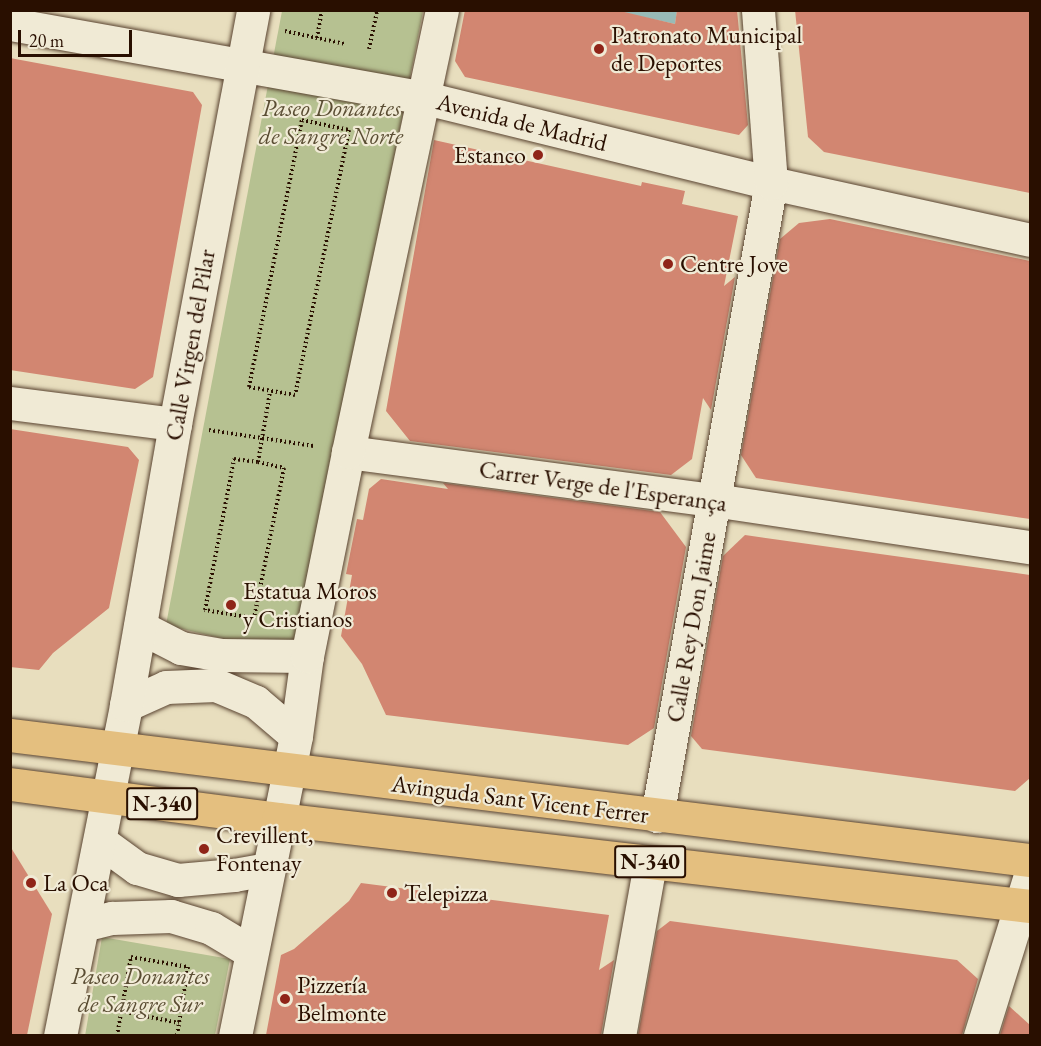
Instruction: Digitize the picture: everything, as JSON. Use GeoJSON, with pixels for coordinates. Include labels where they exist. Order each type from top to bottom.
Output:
{"type":"FeatureCollection","features":[{"type":"Feature","properties":{"kind":"highway","name":"Avinguda Sant Vicent Ferrer"},"geometry":{"type":"LineString","coordinates":[[10,735],[1030,860]]}},
{"type":"Feature","properties":{"kind":"highway","name":"Avinguda Sant Vicent Ferrer"},"geometry":{"type":"LineString","coordinates":[[10,784],[278,819],[650,862],[1027,896]]}},
{"type":"Feature","properties":{"kind":"street","name":"Calle Virgen del Pilar"},"geometry":{"type":"LineString","coordinates":[[60,1035],[126,705],[175,424],[253,10]]}},
{"type":"Feature","properties":{"kind":"street"},"geometry":{"type":"LineString","coordinates":[[235,1035],[267,869],[296,736],[307,656],[348,452],[442,10]]}},
{"type":"Feature","properties":{"kind":"street","name":"Calle Rey Don Jaime"},"geometry":{"type":"LineString","coordinates":[[657,816],[771,183],[758,10]]}},
{"type":"Feature","properties":{"kind":"street","name":"Avenida de Madrid"},"geometry":{"type":"LineString","coordinates":[[10,24],[425,98],[771,183],[1030,240]]}},
{"type":"Feature","properties":{"kind":"street"},"geometry":{"type":"LineString","coordinates":[[10,403],[175,424]]}},
{"type":"Feature","properties":{"kind":"street","name":"Carrer Verge de l'Esperança"},"geometry":{"type":"LineString","coordinates":[[348,452],[714,500],[1030,547]]}},
{"type":"Feature","properties":{"kind":"street"},"geometry":{"type":"LineString","coordinates":[[140,627],[181,648],[221,656],[307,656]]}},
{"type":"Feature","properties":{"kind":"street"},"geometry":{"type":"LineString","coordinates":[[126,705],[165,687],[216,685],[256,702],[296,736]]}},
{"type":"Feature","properties":{"kind":"street"},"geometry":{"type":"LineString","coordinates":[[100,842],[137,868],[178,880],[234,875],[267,869]]}},
{"type":"Feature","properties":{"kind":"street"},"geometry":{"type":"LineString","coordinates":[[619,1035],[650,862]]}},
{"type":"Feature","properties":{"kind":"street"},"geometry":{"type":"LineString","coordinates":[[980,1035],[1027,896]]}},
{"type":"Feature","properties":{"kind":"street"},"geometry":{"type":"LineString","coordinates":[[83,925],[112,918],[171,916],[211,928],[251,952]]}},
{"type":"Feature","properties":{"kind":"path"},"geometry":{"type":"LineString","coordinates":[[316,38],[322,10]]}},
{"type":"Feature","properties":{"kind":"path"},"geometry":{"type":"LineString","coordinates":[[369,49],[376,10]]}},
{"type":"Feature","properties":{"kind":"path"},"geometry":{"type":"LineString","coordinates":[[302,120],[349,130],[295,395],[270,392],[249,387],[302,120]]}},
{"type":"Feature","properties":{"kind":"path"},"geometry":{"type":"LineString","coordinates":[[258,462],[270,392]]}},
{"type":"Feature","properties":{"kind":"path"},"geometry":{"type":"LineString","coordinates":[[175,424],[348,452]]}},
{"type":"Feature","properties":{"kind":"path"},"geometry":{"type":"LineString","coordinates":[[234,459],[258,462],[284,468],[254,618],[205,610],[234,459]]}},
{"type":"Feature","properties":{"kind":"path"},"geometry":{"type":"LineString","coordinates":[[117,1035],[131,957],[188,967],[177,1035]]}},
{"type":"Feature","properties":{"kind":"path"},"geometry":{"type":"LineString","coordinates":[[122,1011],[179,1023]]}},
{"type":"Feature","properties":{"kind":"green space","name":"Paseo Donantes de Sangre Norte"},"geometry":{"type":"Polygon","coordinates":[[[282,11],[423,11],[298,650],[224,639],[166,625],[282,11]]]}},
{"type":"Feature","properties":{"kind":"green space","name":"Paseo Donantes de Sangre Sur"},"geometry":{"type":"Polygon","coordinates":[[[102,937],[230,959],[215,1035],[85,1036],[102,937]]]}},
{"type":"Feature","properties":{"kind":"water"},"geometry":{"type":"Polygon","coordinates":[[[616,11],[677,11],[675,24],[616,11]]]}},
{"type":"Feature","properties":{"kind":"building","name":"Patronato Municipal de Deportes"},"geometry":{"type":"Polygon","coordinates":[[[465,10],[616,10],[675,24],[677,10],[737,10],[748,125],[739,135],[465,77],[455,61],[465,10]]]}},
{"type":"Feature","properties":{"kind":"building"},"geometry":{"type":"Polygon","coordinates":[[[795,10],[1030,10],[1030,193],[824,152],[808,137],[795,10]]]}},
{"type":"Feature","properties":{"kind":"building"},"geometry":{"type":"Polygon","coordinates":[[[10,58],[193,92],[202,105],[153,377],[135,389],[10,370],[10,58]]]}},
{"type":"Feature","properties":{"kind":"building"},"geometry":{"type":"Polygon","coordinates":[[[434,140],[641,186],[642,182],[685,191],[682,204],[738,216],[724,286],[735,277],[711,410],[703,398],[692,459],[671,475],[410,441],[386,411],[434,140]]]}},
{"type":"Feature","properties":{"kind":"building"},"geometry":{"type":"Polygon","coordinates":[[[830,219],[1030,261],[1030,519],[756,478],[741,455],[780,239],[799,223],[830,219]]]}},
{"type":"Feature","properties":{"kind":"building"},"geometry":{"type":"Polygon","coordinates":[[[10,429],[128,447],[139,460],[109,608],[53,653],[39,670],[10,667],[10,429]]]}},
{"type":"Feature","properties":{"kind":"building"},"geometry":{"type":"Polygon","coordinates":[[[381,479],[448,489],[443,483],[660,512],[686,547],[654,728],[628,745],[386,715],[362,664],[341,636],[352,575],[346,574],[357,519],[363,520],[369,489],[381,479]]]}},
{"type":"Feature","properties":{"kind":"building"},"geometry":{"type":"Polygon","coordinates":[[[745,535],[1030,575],[1030,778],[1015,791],[702,749],[691,736],[723,556],[745,535]]]}},
{"type":"Feature","properties":{"kind":"building"},"geometry":{"type":"Polygon","coordinates":[[[10,846],[52,914],[27,1035],[10,1035],[10,846]]]}},
{"type":"Feature","properties":{"kind":"building"},"geometry":{"type":"Polygon","coordinates":[[[361,883],[609,915],[599,970],[614,960],[601,1035],[266,1035],[281,955],[294,949],[349,901],[361,883]]]}},
{"type":"Feature","properties":{"kind":"building"},"geometry":{"type":"Polygon","coordinates":[[[670,921],[957,960],[978,979],[962,1035],[638,1035],[657,931],[670,921]]]}},
{"type":"Feature","properties":{"kind":"building"},"geometry":{"type":"Polygon","coordinates":[[[1009,1006],[1030,1025],[1030,1035],[1000,1035],[1009,1006]]]}},
{"type":"Feature","properties":{"kind":"place","name":"Patronato Municipal de Deportes"},"geometry":{"type":"Point","coordinates":[599,49]}},
{"type":"Feature","properties":{"kind":"place","name":"Estanco"},"geometry":{"type":"Point","coordinates":[538,155]}},
{"type":"Feature","properties":{"kind":"place","name":"Centre Jove"},"geometry":{"type":"Point","coordinates":[668,264]}},
{"type":"Feature","properties":{"kind":"place","name":"Estatua Moros y Cristianos"},"geometry":{"type":"Point","coordinates":[231,605]}},
{"type":"Feature","properties":{"kind":"place","name":"Crevillent, Fontenay"},"geometry":{"type":"Point","coordinates":[204,849]}},
{"type":"Feature","properties":{"kind":"place","name":"La Oca"},"geometry":{"type":"Point","coordinates":[31,883]}},
{"type":"Feature","properties":{"kind":"place","name":"Telepizza"},"geometry":{"type":"Point","coordinates":[392,893]}},
{"type":"Feature","properties":{"kind":"place","name":"Pizzería Belmonte"},"geometry":{"type":"Point","coordinates":[285,999]}}]}
